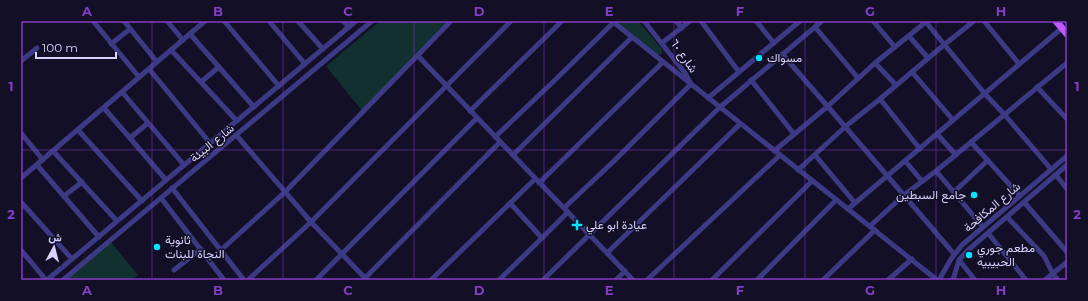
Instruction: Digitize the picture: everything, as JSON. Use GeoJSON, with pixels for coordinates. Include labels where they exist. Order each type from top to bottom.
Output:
{"type":"FeatureCollection","features":[{"type":"Feature","properties":{"kind":"main road"},"geometry":{"type":"LineString","coordinates":[[1056,21],[1067,34]]}},
{"type":"Feature","properties":{"kind":"street"},"geometry":{"type":"LineString","coordinates":[[93,21],[139,78]]}},
{"type":"Feature","properties":{"kind":"street"},"geometry":{"type":"LineString","coordinates":[[124,21],[157,62]]}},
{"type":"Feature","properties":{"kind":"street"},"geometry":{"type":"LineString","coordinates":[[167,21],[183,40]]}},
{"type":"Feature","properties":{"kind":"street"},"geometry":{"type":"LineString","coordinates":[[21,178],[205,21]]}},
{"type":"Feature","properties":{"kind":"street"},"geometry":{"type":"LineString","coordinates":[[224,21],[279,86]]}},
{"type":"Feature","properties":{"kind":"street"},"geometry":{"type":"LineString","coordinates":[[298,21],[323,49]]}},
{"type":"Feature","properties":{"kind":"street"},"geometry":{"type":"LineString","coordinates":[[343,21],[349,27]]}},
{"type":"Feature","properties":{"kind":"street","name":"شارع البيئة"},"geometry":{"type":"LineString","coordinates":[[46,280],[356,21]]}},
{"type":"Feature","properties":{"kind":"street","name":"شارع البيئة"},"geometry":{"type":"LineString","coordinates":[[63,280],[172,188],[237,136],[372,21]]}},
{"type":"Feature","properties":{"kind":"street"},"geometry":{"type":"LineString","coordinates":[[221,250],[285,192],[451,21]]}},
{"type":"Feature","properties":{"kind":"street"},"geometry":{"type":"LineString","coordinates":[[248,280],[311,222],[512,21]]}},
{"type":"Feature","properties":{"kind":"street"},"geometry":{"type":"LineString","coordinates":[[470,111],[562,21]]}},
{"type":"Feature","properties":{"kind":"street","name":"شارع ٦٠"},"geometry":{"type":"LineString","coordinates":[[645,21],[685,73],[691,84]]}},
{"type":"Feature","properties":{"kind":"street"},"geometry":{"type":"LineString","coordinates":[[676,21],[682,28]]}},
{"type":"Feature","properties":{"kind":"street"},"geometry":{"type":"LineString","coordinates":[[662,43],[690,21]]}},
{"type":"Feature","properties":{"kind":"street"},"geometry":{"type":"LineString","coordinates":[[701,21],[739,72]]}},
{"type":"Feature","properties":{"kind":"street"},"geometry":{"type":"LineString","coordinates":[[756,21],[774,43]]}},
{"type":"Feature","properties":{"kind":"street"},"geometry":{"type":"LineString","coordinates":[[708,98],[800,21]]}},
{"type":"Feature","properties":{"kind":"street"},"geometry":{"type":"LineString","coordinates":[[544,280],[589,234],[719,108],[822,21]]}},
{"type":"Feature","properties":{"kind":"street"},"geometry":{"type":"LineString","coordinates":[[873,21],[895,47]]}},
{"type":"Feature","properties":{"kind":"street"},"geometry":{"type":"LineString","coordinates":[[774,151],[828,106],[875,63],[926,21],[985,94],[1004,114],[1051,170]]}},
{"type":"Feature","properties":{"kind":"street"},"geometry":{"type":"LineString","coordinates":[[798,170],[846,126],[974,21]]}},
{"type":"Feature","properties":{"kind":"street"},"geometry":{"type":"LineString","coordinates":[[984,21],[1019,64]]}},
{"type":"Feature","properties":{"kind":"street"},"geometry":{"type":"LineString","coordinates":[[270,22],[305,64]]}},
{"type":"Feature","properties":{"kind":"street"},"geometry":{"type":"LineString","coordinates":[[495,137],[613,22],[719,108],[938,280]]}},
{"type":"Feature","properties":{"kind":"street"},"geometry":{"type":"LineString","coordinates":[[814,27],[858,78]]}},
{"type":"Feature","properties":{"kind":"street"},"geometry":{"type":"LineString","coordinates":[[848,209],[1062,28]]}},
{"type":"Feature","properties":{"kind":"street"},"geometry":{"type":"LineString","coordinates":[[111,44],[130,29]]}},
{"type":"Feature","properties":{"kind":"street"},"geometry":{"type":"LineString","coordinates":[[190,34],[254,107]]}},
{"type":"Feature","properties":{"kind":"street"},"geometry":{"type":"LineString","coordinates":[[909,36],[928,58]]}},
{"type":"Feature","properties":{"kind":"street"},"geometry":{"type":"LineString","coordinates":[[513,155],[632,37]]}},
{"type":"Feature","properties":{"kind":"street"},"geometry":{"type":"LineString","coordinates":[[329,44],[336,53]]}},
{"type":"Feature","properties":{"kind":"street"},"geometry":{"type":"LineString","coordinates":[[21,61],[37,48]]}},
{"type":"Feature","properties":{"kind":"street"},"geometry":{"type":"LineString","coordinates":[[171,50],[236,121]]}},
{"type":"Feature","properties":{"kind":"street"},"geometry":{"type":"LineString","coordinates":[[782,54],[846,126],[954,254]]}},
{"type":"Feature","properties":{"kind":"street"},"geometry":{"type":"LineString","coordinates":[[418,56],[633,280]]}},
{"type":"Feature","properties":{"kind":"street"},"geometry":{"type":"LineString","coordinates":[[431,280],[510,203],[537,181],[663,62]]}},
{"type":"Feature","properties":{"kind":"street"},"geometry":{"type":"LineString","coordinates":[[870,226],[904,195],[956,155],[1067,62]]}},
{"type":"Feature","properties":{"kind":"street"},"geometry":{"type":"LineString","coordinates":[[875,63],[896,85]]}},
{"type":"Feature","properties":{"kind":"street"},"geometry":{"type":"LineString","coordinates":[[201,82],[219,67]]}},
{"type":"Feature","properties":{"kind":"street"},"geometry":{"type":"LineString","coordinates":[[149,69],[210,143]]}},
{"type":"Feature","properties":{"kind":"street"},"geometry":{"type":"LineString","coordinates":[[912,72],[953,120]]}},
{"type":"Feature","properties":{"kind":"street"},"geometry":{"type":"LineString","coordinates":[[751,80],[794,134]]}},
{"type":"Feature","properties":{"kind":"street"},"geometry":{"type":"LineString","coordinates":[[499,280],[542,238],[566,210],[691,84]]}},
{"type":"Feature","properties":{"kind":"street"},"geometry":{"type":"LineString","coordinates":[[1037,87],[1067,119]]}},
{"type":"Feature","properties":{"kind":"street"},"geometry":{"type":"LineString","coordinates":[[122,92],[184,165]]}},
{"type":"Feature","properties":{"kind":"street"},"geometry":{"type":"LineString","coordinates":[[880,99],[920,149]]}},
{"type":"Feature","properties":{"kind":"street"},"geometry":{"type":"LineString","coordinates":[[104,108],[166,180]]}},
{"type":"Feature","properties":{"kind":"street"},"geometry":{"type":"LineString","coordinates":[[316,280],[477,118]]}},
{"type":"Feature","properties":{"kind":"street"},"geometry":{"type":"LineString","coordinates":[[130,138],[148,123]]}},
{"type":"Feature","properties":{"kind":"street"},"geometry":{"type":"LineString","coordinates":[[607,253],[740,124]]}},
{"type":"Feature","properties":{"kind":"street"},"geometry":{"type":"LineString","coordinates":[[78,130],[142,201]]}},
{"type":"Feature","properties":{"kind":"street"},"geometry":{"type":"LineString","coordinates":[[21,133],[43,160]]}},
{"type":"Feature","properties":{"kind":"street"},"geometry":{"type":"LineString","coordinates":[[937,134],[956,155]]}},
{"type":"Feature","properties":{"kind":"street"},"geometry":{"type":"LineString","coordinates":[[237,136],[311,222],[365,279],[500,142]]}},
{"type":"Feature","properties":{"kind":"street"},"geometry":{"type":"LineString","coordinates":[[971,142],[1020,196]]}},
{"type":"Feature","properties":{"kind":"street"},"geometry":{"type":"LineString","coordinates":[[53,151],[117,221]]}},
{"type":"Feature","properties":{"kind":"street"},"geometry":{"type":"LineString","coordinates":[[647,280],[780,155]]}},
{"type":"Feature","properties":{"kind":"street"},"geometry":{"type":"LineString","coordinates":[[815,155],[855,203]]}},
{"type":"Feature","properties":{"kind":"street","name":"شارع المكافحة"},"geometry":{"type":"LineString","coordinates":[[938,280],[954,254],[962,245],[1067,156]]}},
{"type":"Feature","properties":{"kind":"street"},"geometry":{"type":"LineString","coordinates":[[954,192],[988,160]]}},
{"type":"Feature","properties":{"kind":"street"},"geometry":{"type":"LineString","coordinates":[[906,161],[922,181]]}},
{"type":"Feature","properties":{"kind":"street"},"geometry":{"type":"LineString","coordinates":[[37,165],[99,237]]}},
{"type":"Feature","properties":{"kind":"street","name":"شارع المكافحة"},"geometry":{"type":"LineString","coordinates":[[958,260],[1067,165]]}},
{"type":"Feature","properties":{"kind":"street"},"geometry":{"type":"LineString","coordinates":[[936,171],[983,227]]}},
{"type":"Feature","properties":{"kind":"street"},"geometry":{"type":"LineString","coordinates":[[1056,175],[1067,189]]}},
{"type":"Feature","properties":{"kind":"street"},"geometry":{"type":"LineString","coordinates":[[712,280],[812,181]]}},
{"type":"Feature","properties":{"kind":"street"},"geometry":{"type":"LineString","coordinates":[[64,196],[82,182]]}},
{"type":"Feature","properties":{"kind":"street"},"geometry":{"type":"LineString","coordinates":[[172,188],[244,280]]}},
{"type":"Feature","properties":{"kind":"street"},"geometry":{"type":"LineString","coordinates":[[161,198],[224,280]]}},
{"type":"Feature","properties":{"kind":"street"},"geometry":{"type":"LineString","coordinates":[[757,280],[836,200]]}},
{"type":"Feature","properties":{"kind":"street"},"geometry":{"type":"LineString","coordinates":[[21,202],[72,259]]}},
{"type":"Feature","properties":{"kind":"street"},"geometry":{"type":"LineString","coordinates":[[1024,202],[1067,252]]}},
{"type":"Feature","properties":{"kind":"street"},"geometry":{"type":"LineString","coordinates":[[510,203],[542,238]]}},
{"type":"Feature","properties":{"kind":"street"},"geometry":{"type":"LineString","coordinates":[[1007,217],[1044,256],[1053,274],[1058,280]]}},
{"type":"Feature","properties":{"kind":"street"},"geometry":{"type":"LineString","coordinates":[[823,280],[875,230]]}},
{"type":"Feature","properties":{"kind":"street"},"geometry":{"type":"LineString","coordinates":[[988,233],[1026,280]]}},
{"type":"Feature","properties":{"kind":"street"},"geometry":{"type":"LineString","coordinates":[[21,250],[46,280]]}},
{"type":"Feature","properties":{"kind":"street"},"geometry":{"type":"LineString","coordinates":[[174,270],[201,250]]}},
{"type":"Feature","properties":{"kind":"street"},"geometry":{"type":"LineString","coordinates":[[888,280],[912,259]]}},
{"type":"Feature","properties":{"kind":"street"},"geometry":{"type":"LineString","coordinates":[[953,280],[958,260]]}},
{"type":"Feature","properties":{"kind":"street"},"geometry":{"type":"LineString","coordinates":[[958,260],[975,280]]}},
{"type":"Feature","properties":{"kind":"street"},"geometry":{"type":"LineString","coordinates":[[1046,280],[1067,262]]}},
{"type":"Feature","properties":{"kind":"street"},"geometry":{"type":"LineString","coordinates":[[616,280],[625,271]]}},
{"type":"Feature","properties":{"kind":"green space"},"geometry":{"type":"Polygon","coordinates":[[[380,21],[451,21],[363,112],[326,66],[380,21]]]}},
{"type":"Feature","properties":{"kind":"green space"},"geometry":{"type":"Polygon","coordinates":[[[616,21],[638,21],[662,49],[662,54],[658,55],[616,21]]]}},
{"type":"Feature","properties":{"kind":"green space"},"geometry":{"type":"Polygon","coordinates":[[[110,241],[138,275],[132,280],[63,280],[110,241]]]}},
{"type":"Feature","properties":{"kind":"place","name":"مسواك"},"geometry":{"type":"Point","coordinates":[759,58]}},
{"type":"Feature","properties":{"kind":"place","name":"جامع السبطين"},"geometry":{"type":"Point","coordinates":[974,195]}},
{"type":"Feature","properties":{"kind":"place","name":"عيادة ابو علي"},"geometry":{"type":"Point","coordinates":[577,225]}},
{"type":"Feature","properties":{"kind":"place","name":"ثانوية النجاة للبنات"},"geometry":{"type":"Point","coordinates":[157,247]}},
{"type":"Feature","properties":{"kind":"place","name":"مطعم جوري الحبيبيه"},"geometry":{"type":"Point","coordinates":[969,255]}}]}
